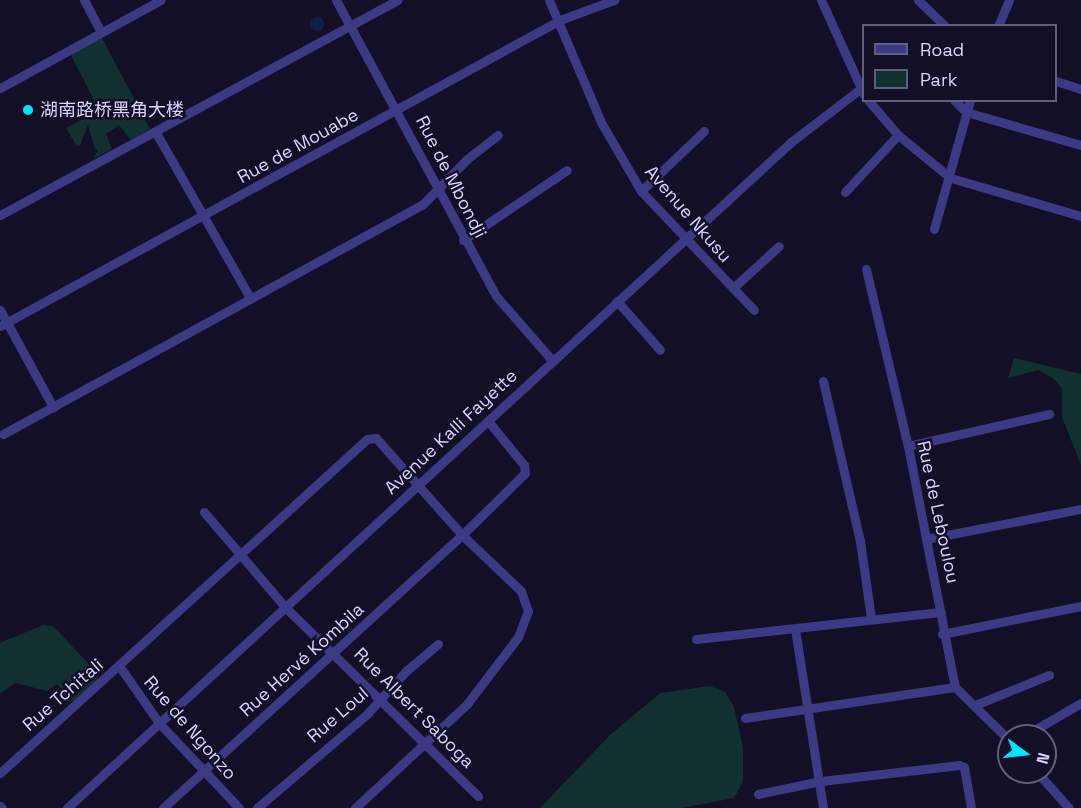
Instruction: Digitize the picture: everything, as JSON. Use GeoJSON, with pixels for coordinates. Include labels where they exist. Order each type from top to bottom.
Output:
{"type":"FeatureCollection","features":[{"type":"Feature","properties":{"kind":"street"},"geometry":{"type":"LineString","coordinates":[[84,0],[101,32]]}},
{"type":"Feature","properties":{"kind":"street"},"geometry":{"type":"LineString","coordinates":[[0,88],[161,0]]}},
{"type":"Feature","properties":{"kind":"street","name":"Rue de Mbondji"},"geometry":{"type":"LineString","coordinates":[[336,0],[398,110],[463,240],[496,296],[551,359]]}},
{"type":"Feature","properties":{"kind":"street"},"geometry":{"type":"LineString","coordinates":[[0,215],[398,0]]}},
{"type":"Feature","properties":{"kind":"street","name":"Avenue Nkusu"},"geometry":{"type":"LineString","coordinates":[[549,0],[560,20],[602,124],[642,190],[685,241],[754,310]]}},
{"type":"Feature","properties":{"kind":"street","name":"Rue de Mouabe"},"geometry":{"type":"LineString","coordinates":[[4,324],[560,20],[614,0]]}},
{"type":"Feature","properties":{"kind":"street"},"geometry":{"type":"LineString","coordinates":[[820,0],[862,90]]}},
{"type":"Feature","properties":{"kind":"street"},"geometry":{"type":"LineString","coordinates":[[918,0],[943,24]]}},
{"type":"Feature","properties":{"kind":"street"},"geometry":{"type":"LineString","coordinates":[[999,24],[1009,0]]}},
{"type":"Feature","properties":{"kind":"street"},"geometry":{"type":"LineString","coordinates":[[1057,81],[1081,89]]}},
{"type":"Feature","properties":{"kind":"street","name":"Avenue Kalli Fayette"},"geometry":{"type":"LineString","coordinates":[[67,808],[418,486],[551,359],[685,241],[791,142],[862,90]]}},
{"type":"Feature","properties":{"kind":"street"},"geometry":{"type":"LineString","coordinates":[[870,102],[898,135],[951,178],[1081,216]]}},
{"type":"Feature","properties":{"kind":"street"},"geometry":{"type":"LineString","coordinates":[[956,102],[966,112],[1081,145]]}},
{"type":"Feature","properties":{"kind":"street"},"geometry":{"type":"LineString","coordinates":[[934,229],[951,178],[969,102]]}},
{"type":"Feature","properties":{"kind":"street"},"geometry":{"type":"LineString","coordinates":[[155,131],[202,217],[251,299]]}},
{"type":"Feature","properties":{"kind":"street"},"geometry":{"type":"LineString","coordinates":[[642,190],[704,131]]}},
{"type":"Feature","properties":{"kind":"street"},"geometry":{"type":"LineString","coordinates":[[3,434],[422,205],[461,164],[498,135]]}},
{"type":"Feature","properties":{"kind":"street"},"geometry":{"type":"LineString","coordinates":[[845,192],[898,135]]}},
{"type":"Feature","properties":{"kind":"street"},"geometry":{"type":"LineString","coordinates":[[463,240],[567,170]]}},
{"type":"Feature","properties":{"kind":"street"},"geometry":{"type":"LineString","coordinates":[[733,288],[778,246]]}},
{"type":"Feature","properties":{"kind":"street","name":"Rue de Leboulou"},"geometry":{"type":"LineString","coordinates":[[866,269],[908,446],[941,612],[942,634],[955,687]]}},
{"type":"Feature","properties":{"kind":"street"},"geometry":{"type":"LineString","coordinates":[[617,301],[660,350]]}},
{"type":"Feature","properties":{"kind":"street"},"geometry":{"type":"LineString","coordinates":[[0,310],[4,324],[53,407]]}},
{"type":"Feature","properties":{"kind":"street"},"geometry":{"type":"LineString","coordinates":[[823,381],[860,541],[872,618]]}},
{"type":"Feature","properties":{"kind":"street"},"geometry":{"type":"LineString","coordinates":[[908,446],[1048,414]]}},
{"type":"Feature","properties":{"kind":"street","name":"Rue Hervé Kombila"},"geometry":{"type":"LineString","coordinates":[[164,808],[462,535],[526,471],[488,421]]}},
{"type":"Feature","properties":{"kind":"street","name":"Rue Tchitali"},"geometry":{"type":"LineString","coordinates":[[0,773],[120,667],[367,440],[376,438],[418,486]]}},
{"type":"Feature","properties":{"kind":"street"},"geometry":{"type":"LineString","coordinates":[[355,808],[467,704],[518,638],[526,623],[527,602],[521,591],[462,535],[418,486]]}},
{"type":"Feature","properties":{"kind":"street"},"geometry":{"type":"LineString","coordinates":[[926,538],[1081,509]]}},
{"type":"Feature","properties":{"kind":"street","name":"Rue Albert Saboga"},"geometry":{"type":"LineString","coordinates":[[204,512],[286,608],[382,699],[478,796]]}},
{"type":"Feature","properties":{"kind":"street"},"geometry":{"type":"LineString","coordinates":[[942,634],[1081,606]]}},
{"type":"Feature","properties":{"kind":"street"},"geometry":{"type":"LineString","coordinates":[[696,639],[941,612]]}},
{"type":"Feature","properties":{"kind":"street"},"geometry":{"type":"LineString","coordinates":[[795,629],[821,781],[823,808]]}},
{"type":"Feature","properties":{"kind":"street","name":"Rue Loul"},"geometry":{"type":"LineString","coordinates":[[257,808],[382,699],[438,644]]}},
{"type":"Feature","properties":{"kind":"street","name":"Rue de Ngonzo"},"geometry":{"type":"LineString","coordinates":[[120,667],[159,723],[239,808]]}},
{"type":"Feature","properties":{"kind":"street"},"geometry":{"type":"LineString","coordinates":[[975,705],[1049,675]]}},
{"type":"Feature","properties":{"kind":"street"},"geometry":{"type":"LineString","coordinates":[[746,718],[809,706],[955,687],[961,697],[975,705],[997,728]]}},
{"type":"Feature","properties":{"kind":"street"},"geometry":{"type":"LineString","coordinates":[[1045,724],[1081,703]]}},
{"type":"Feature","properties":{"kind":"street"},"geometry":{"type":"LineString","coordinates":[[758,794],[821,781],[959,765],[964,767],[971,808]]}},
{"type":"Feature","properties":{"kind":"street"},"geometry":{"type":"LineString","coordinates":[[1048,784],[1069,808]]}},
{"type":"Feature","properties":{"kind":"green space"},"geometry":{"type":"Polygon","coordinates":[[[101,36],[150,129],[131,140],[119,125],[106,134],[112,149],[93,159],[98,150],[95,149],[88,125],[80,146],[76,145],[66,128],[99,110],[69,51],[101,36]]]}},
{"type":"Feature","properties":{"kind":"green space"},"geometry":{"type":"Polygon","coordinates":[[[1014,358],[1081,374],[1081,465],[1062,417],[1062,389],[1054,379],[1038,370],[1008,378],[1014,358]]]}},
{"type":"Feature","properties":{"kind":"green space"},"geometry":{"type":"Polygon","coordinates":[[[43,625],[53,626],[99,675],[95,685],[75,703],[57,684],[47,691],[15,683],[0,694],[0,643],[43,625]]]}},
{"type":"Feature","properties":{"kind":"green space"},"geometry":{"type":"Polygon","coordinates":[[[710,686],[725,692],[734,707],[743,747],[743,782],[734,798],[682,808],[540,808],[610,735],[660,693],[710,686]]]}},
{"type":"Feature","properties":{"kind":"water"},"geometry":{"type":"Polygon","coordinates":[[[317,17],[322,19],[324,24],[322,29],[317,31],[312,29],[310,24],[312,19],[317,17]]]}},
{"type":"Feature","properties":{"kind":"place","name":"湖南路桥黑角大楼"},"geometry":{"type":"Point","coordinates":[28,110]}}]}
